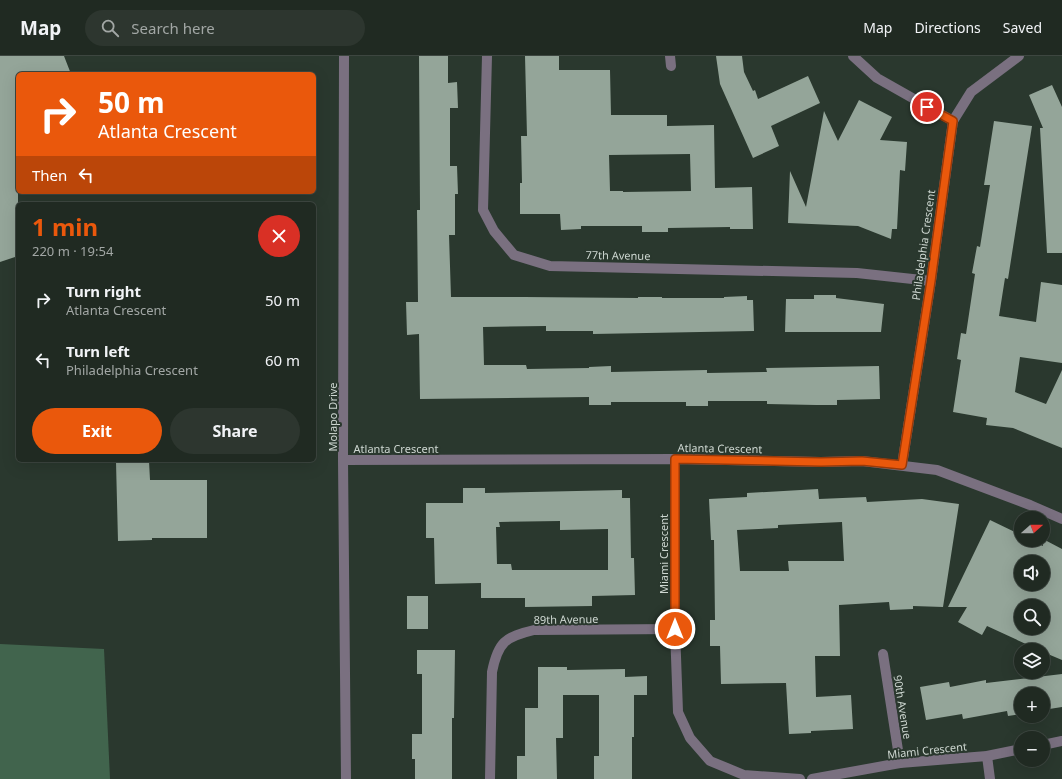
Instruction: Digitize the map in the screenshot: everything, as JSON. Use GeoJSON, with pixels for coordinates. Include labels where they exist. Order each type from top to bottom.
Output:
{"type":"FeatureCollection","features":[{"type":"Feature","properties":{"kind":"street","name":"Molapo Drive"},"geometry":{"type":"LineString","coordinates":[[344,56],[343,460],[346,779]]}},
{"type":"Feature","properties":{"kind":"street","name":"77th Avenue"},"geometry":{"type":"LineString","coordinates":[[487,56],[483,210],[494,231],[514,255],[550,266],[857,273],[931,281]]}},
{"type":"Feature","properties":{"kind":"street"},"geometry":{"type":"LineString","coordinates":[[853,56],[877,78],[953,121]]}},
{"type":"Feature","properties":{"kind":"street","name":"Philadelphia Crescent"},"geometry":{"type":"LineString","coordinates":[[902,465],[931,281],[953,121],[971,92],[1019,56]]}},
{"type":"Feature","properties":{"kind":"street","name":"Atlanta Crescent"},"geometry":{"type":"LineString","coordinates":[[343,460],[675,459],[821,462],[862,461],[937,470],[1030,505],[1062,519]]}},
{"type":"Feature","properties":{"kind":"street","name":"Miami Crescent"},"geometry":{"type":"LineString","coordinates":[[675,459],[675,629],[678,712],[690,738],[710,761],[744,774],[800,779]]}},
{"type":"Feature","properties":{"kind":"street","name":"89th Avenue"},"geometry":{"type":"LineString","coordinates":[[490,779],[492,672],[495,658],[504,642],[516,634],[534,630],[675,629]]}},
{"type":"Feature","properties":{"kind":"street","name":"90th Avenue"},"geometry":{"type":"LineString","coordinates":[[883,654],[900,763]]}},
{"type":"Feature","properties":{"kind":"street"},"geometry":{"type":"LineString","coordinates":[[1050,744],[1062,741]]}},
{"type":"Feature","properties":{"kind":"street","name":"Miami Crescent"},"geometry":{"type":"LineString","coordinates":[[812,779],[900,763],[988,756],[1014,750]]}},
{"type":"Feature","properties":{"kind":"street"},"geometry":{"type":"LineString","coordinates":[[988,756],[990,779]]}},
{"type":"Feature","properties":{"kind":"green space"},"geometry":{"type":"Polygon","coordinates":[[[0,644],[104,649],[110,779],[0,779],[0,644]]]}},
{"type":"Feature","properties":{"kind":"building"},"geometry":{"type":"Polygon","coordinates":[[[0,56],[64,56],[70,72],[16,72],[16,194],[18,194],[18,202],[16,202],[16,257],[0,262],[0,56]]]}},
{"type":"Feature","properties":{"kind":"building"},"geometry":{"type":"Polygon","coordinates":[[[419,56],[448,56],[448,83],[457,82],[458,108],[450,108],[450,166],[457,166],[458,194],[455,194],[455,235],[449,235],[451,297],[724,298],[747,296],[747,300],[753,300],[754,331],[593,334],[593,331],[546,331],[546,326],[483,327],[484,365],[526,365],[527,369],[589,368],[611,366],[611,372],[707,370],[707,373],[767,372],[766,368],[879,366],[880,399],[837,400],[837,405],[767,404],[767,401],[708,401],[708,406],[686,406],[686,402],[611,402],[611,405],[589,405],[589,397],[420,399],[419,334],[407,335],[406,302],[418,302],[417,210],[420,210],[419,56]]]}},
{"type":"Feature","properties":{"kind":"building"},"geometry":{"type":"Polygon","coordinates":[[[525,56],[559,56],[559,70],[610,70],[611,115],[667,115],[667,126],[714,125],[715,188],[752,187],[753,229],[730,229],[730,227],[668,228],[668,232],[642,232],[642,226],[581,226],[581,229],[561,230],[560,214],[520,214],[520,183],[522,183],[521,136],[527,136],[525,56]],[[690,154],[609,155],[610,191],[691,191],[690,154]]]}},
{"type":"Feature","properties":{"kind":"building"},"geometry":{"type":"Polygon","coordinates":[[[716,56],[742,56],[744,72],[753,91],[755,90],[758,99],[808,76],[820,103],[771,126],[779,146],[753,158],[720,84],[716,56]]]}},
{"type":"Feature","properties":{"kind":"building"},"geometry":{"type":"Polygon","coordinates":[[[1052,85],[1062,107],[1062,253],[1047,253],[1040,128],[1043,128],[1029,95],[1052,85]]]}},
{"type":"Feature","properties":{"kind":"building"},"geometry":{"type":"Polygon","coordinates":[[[859,100],[892,117],[880,140],[907,142],[905,171],[900,170],[897,229],[892,229],[891,239],[858,226],[788,223],[790,171],[806,207],[824,111],[838,141],[859,100]]]}},
{"type":"Feature","properties":{"kind":"building"},"geometry":{"type":"Polygon","coordinates":[[[994,121],[1032,126],[1008,279],[1005,278],[999,316],[1036,322],[1041,282],[1062,285],[1062,363],[1020,357],[1015,392],[1046,404],[1062,370],[1062,448],[1013,428],[986,425],[987,418],[953,412],[961,360],[957,359],[961,333],[966,334],[975,274],[972,273],[977,246],[980,247],[990,185],[984,185],[994,121]]]}},
{"type":"Feature","properties":{"kind":"building"},"geometry":{"type":"Polygon","coordinates":[[[814,295],[836,295],[836,298],[884,304],[881,332],[785,332],[786,299],[814,299],[814,295]]]}},
{"type":"Feature","properties":{"kind":"building"},"geometry":{"type":"Polygon","coordinates":[[[116,462],[149,462],[150,480],[207,480],[207,538],[152,538],[152,540],[118,541],[116,462]]]}},
{"type":"Feature","properties":{"kind":"building"},"geometry":{"type":"Polygon","coordinates":[[[463,488],[485,488],[485,493],[622,490],[622,498],[630,498],[631,558],[634,558],[635,595],[592,596],[592,606],[525,607],[525,598],[481,598],[481,583],[435,584],[434,538],[426,538],[426,503],[463,503],[463,488]],[[560,521],[499,522],[500,527],[496,527],[497,564],[511,564],[512,570],[608,570],[608,529],[560,530],[560,521]]]}},
{"type":"Feature","properties":{"kind":"building"},"geometry":{"type":"Polygon","coordinates":[[[818,489],[819,499],[866,497],[867,502],[922,499],[959,504],[943,607],[913,606],[913,609],[890,610],[889,602],[839,605],[840,656],[815,656],[816,697],[851,695],[853,729],[811,731],[811,733],[789,734],[786,683],[721,684],[720,646],[710,646],[710,620],[715,620],[714,540],[711,540],[709,499],[747,497],[747,493],[818,489]],[[842,522],[778,525],[778,528],[737,530],[740,571],[789,571],[788,561],[844,561],[842,522]]]}},
{"type":"Feature","properties":{"kind":"building"},"geometry":{"type":"Polygon","coordinates":[[[990,520],[1014,532],[1014,547],[1050,547],[1050,543],[1062,549],[1062,660],[1050,655],[1050,643],[1024,643],[987,626],[982,635],[958,622],[967,607],[948,607],[990,520]]]}},
{"type":"Feature","properties":{"kind":"building"},"geometry":{"type":"Polygon","coordinates":[[[407,596],[428,596],[428,629],[407,629],[407,596]]]}},
{"type":"Feature","properties":{"kind":"building"},"geometry":{"type":"Polygon","coordinates":[[[417,650],[455,650],[454,718],[452,718],[452,779],[415,779],[415,759],[412,759],[412,734],[422,734],[422,674],[417,674],[417,650]]]}},
{"type":"Feature","properties":{"kind":"building"},"geometry":{"type":"Polygon","coordinates":[[[538,667],[567,667],[567,670],[625,669],[625,677],[647,676],[647,695],[634,695],[632,779],[594,779],[594,756],[599,756],[599,695],[563,695],[563,738],[556,738],[557,779],[517,779],[517,756],[525,756],[525,708],[538,708],[538,667]]]}},
{"type":"Feature","properties":{"kind":"building"},"geometry":{"type":"Polygon","coordinates":[[[1062,674],[1062,707],[1050,709],[1050,687],[1014,687],[1014,715],[1008,716],[1007,711],[963,719],[962,714],[926,720],[920,687],[949,682],[950,687],[986,680],[986,683],[1020,679],[1050,679],[1050,675],[1062,674]]]}},
{"type":"Feature","properties":{"kind":"route"},"geometry":{"type":"LineString","coordinates":[[675,629],[675,459],[821,462],[862,461],[902,465],[931,281],[953,121],[927,107]]}}]}
